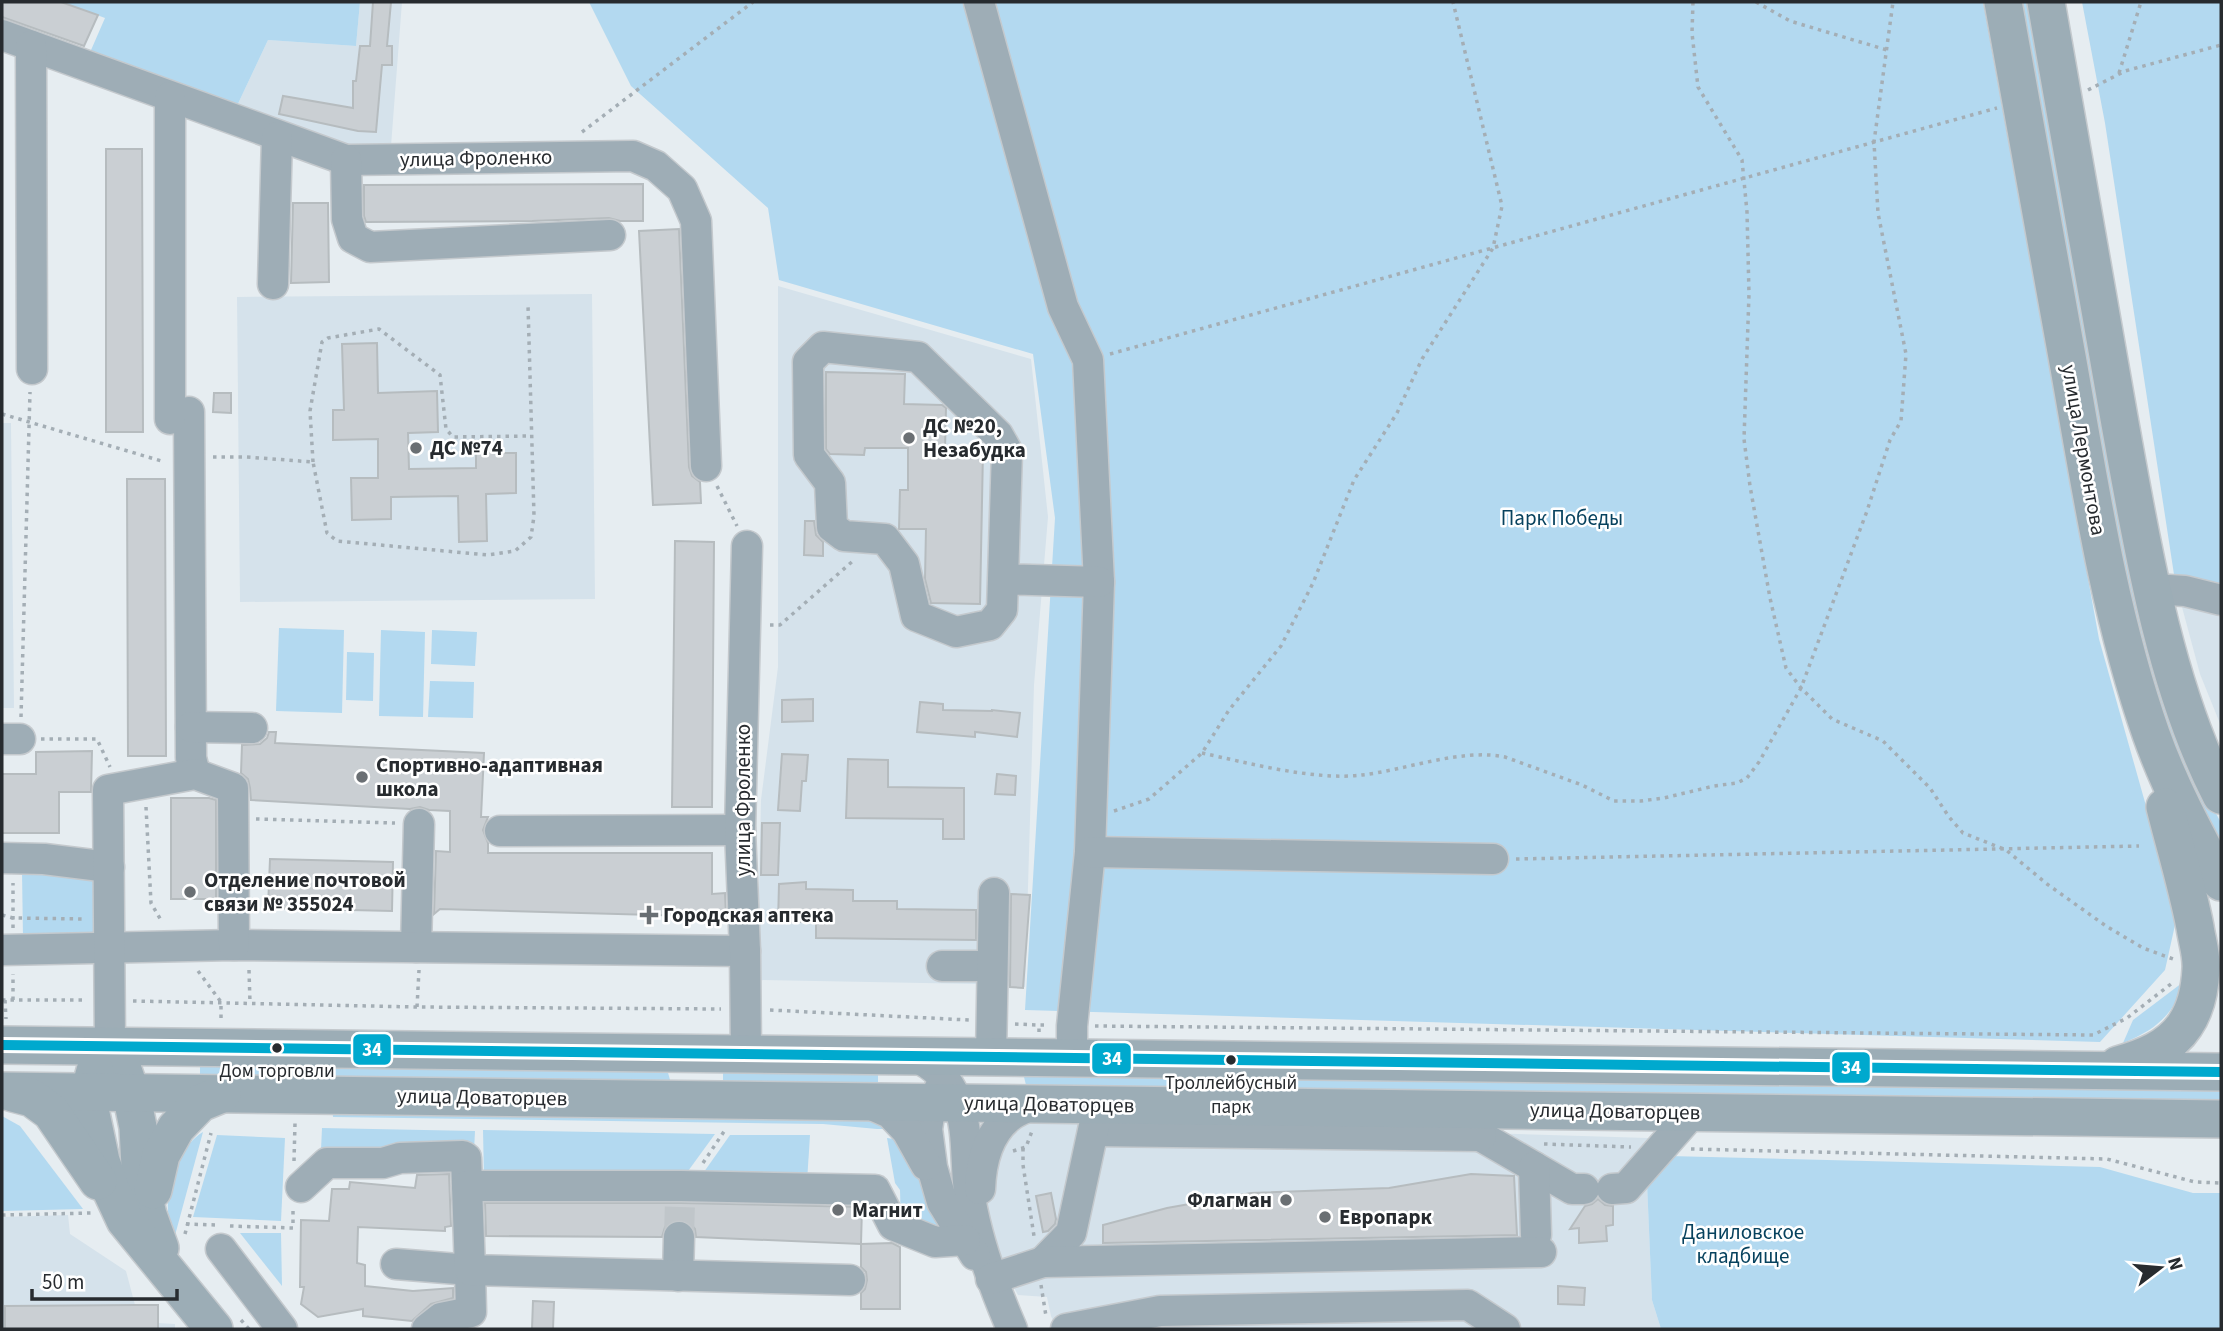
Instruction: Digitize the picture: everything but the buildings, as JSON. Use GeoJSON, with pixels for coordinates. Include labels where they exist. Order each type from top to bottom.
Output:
{"type":"FeatureCollection","features":[{"type":"Feature","properties":{"kind":"main road","name":"улица Лермонтова"},"geometry":{"type":"LineString","coordinates":[[2003,2],[2094,507],[2131,670],[2151,735],[2179,803],[2221,882]]}},
{"type":"Feature","properties":{"kind":"main road","name":"улица Лермонтова"},"geometry":{"type":"LineString","coordinates":[[2046,2],[2129,473],[2153,589],[2189,721],[2221,794]]}},
{"type":"Feature","properties":{"kind":"main road"},"geometry":{"type":"LineString","coordinates":[[2085,1070],[2119,1065],[2148,1055],[2168,1044],[2185,1027],[2196,1006],[2192,911],[2131,670]]}},
{"type":"Feature","properties":{"kind":"main road"},"geometry":{"type":"LineString","coordinates":[[2,1045],[988,1057],[1072,1041],[2221,1072]]}},
{"type":"Feature","properties":{"kind":"main road"},"geometry":{"type":"LineString","coordinates":[[109,1217],[89,1093],[96,1067],[110,1046]]}},
{"type":"Feature","properties":{"kind":"main road"},"geometry":{"type":"LineString","coordinates":[[110,1046],[122,1065],[131,1093],[138,1126],[141,1186],[148,1215],[161,1250],[182,1289]]}},
{"type":"Feature","properties":{"kind":"main road"},"geometry":{"type":"LineString","coordinates":[[691,1054],[693,1100]]}},
{"type":"Feature","properties":{"kind":"main road"},"geometry":{"type":"LineString","coordinates":[[5,1091],[32,1098],[51,1112],[109,1217],[182,1289],[214,1329]]}},
{"type":"Feature","properties":{"kind":"main road","name":"улица Доваторцев"},"geometry":{"type":"LineString","coordinates":[[5,1091],[865,1102],[945,1095],[1034,1104],[1096,1118],[1434,1109],[2221,1119]]}},
{"type":"Feature","properties":{"kind":"main road"},"geometry":{"type":"LineString","coordinates":[[161,1250],[152,1187],[161,1155],[176,1128],[200,1102],[222,1094]]}},
{"type":"Feature","properties":{"kind":"street"},"geometry":{"type":"LineString","coordinates":[[979,2],[1063,307],[1088,360],[1099,582],[1090,852],[1072,1041]]}},
{"type":"Feature","properties":{"kind":"street","name":"улица Фроленко"},"geometry":{"type":"LineString","coordinates":[[2,35],[346,160],[633,156],[656,166],[682,189],[696,221],[706,466]]}},
{"type":"Feature","properties":{"kind":"street"},"geometry":{"type":"LineString","coordinates":[[31,46],[32,369]]}},
{"type":"Feature","properties":{"kind":"street"},"geometry":{"type":"LineString","coordinates":[[170,97],[180,416],[190,463],[191,758],[195,774]]}},
{"type":"Feature","properties":{"kind":"street"},"geometry":{"type":"LineString","coordinates":[[273,284],[277,136]]}},
{"type":"Feature","properties":{"kind":"street"},"geometry":{"type":"LineString","coordinates":[[346,160],[347,219],[353,238],[370,247],[610,235]]}},
{"type":"Feature","properties":{"kind":"street"},"geometry":{"type":"LineString","coordinates":[[823,347],[918,357],[998,435],[1007,451],[1003,579],[1002,610],[990,625],[956,632],[916,616],[904,564],[885,538],[844,537],[832,527],[830,483],[809,455],[808,362],[823,347]]}},
{"type":"Feature","properties":{"kind":"street","name":"улица Фроленко"},"geometry":{"type":"LineString","coordinates":[[746,1054],[740,830],[747,546]]}},
{"type":"Feature","properties":{"kind":"street"},"geometry":{"type":"LineString","coordinates":[[1003,579],[1099,582]]}},
{"type":"Feature","properties":{"kind":"street"},"geometry":{"type":"LineString","coordinates":[[2153,589],[2185,591],[2221,600]]}},
{"type":"Feature","properties":{"kind":"street"},"geometry":{"type":"LineString","coordinates":[[191,727],[252,728]]}},
{"type":"Feature","properties":{"kind":"street"},"geometry":{"type":"LineString","coordinates":[[110,1046],[108,790],[195,774],[233,788],[242,945]]}},
{"type":"Feature","properties":{"kind":"street"},"geometry":{"type":"LineString","coordinates":[[418,947],[419,824]]}},
{"type":"Feature","properties":{"kind":"street"},"geometry":{"type":"LineString","coordinates":[[500,831],[740,830]]}},
{"type":"Feature","properties":{"kind":"street"},"geometry":{"type":"LineString","coordinates":[[1090,852],[1493,859]]}},
{"type":"Feature","properties":{"kind":"street"},"geometry":{"type":"LineString","coordinates":[[2,858],[44,859],[109,867]]}},
{"type":"Feature","properties":{"kind":"street"},"geometry":{"type":"LineString","coordinates":[[942,1202],[932,1167],[927,1129],[962,1065],[988,1057],[994,893]]}},
{"type":"Feature","properties":{"kind":"street"},"geometry":{"type":"LineString","coordinates":[[2,950],[109,934],[180,946],[745,951]]}},
{"type":"Feature","properties":{"kind":"street"},"geometry":{"type":"LineString","coordinates":[[942,966],[992,966]]}},
{"type":"Feature","properties":{"kind":"street"},"geometry":{"type":"LineString","coordinates":[[914,1056],[932,1065],[966,1146],[971,1234]]}},
{"type":"Feature","properties":{"kind":"street"},"geometry":{"type":"LineString","coordinates":[[865,1102],[890,1113],[907,1131],[942,1202],[971,1234],[1012,1329]]}},
{"type":"Feature","properties":{"kind":"street"},"geometry":{"type":"LineString","coordinates":[[971,1234],[987,1149],[997,1129],[1010,1115],[1034,1104]]}},
{"type":"Feature","properties":{"kind":"street"},"geometry":{"type":"LineString","coordinates":[[1434,1109],[1481,1136],[1538,1156],[1572,1189],[1626,1188],[1693,1112]]}},
{"type":"Feature","properties":{"kind":"street"},"geometry":{"type":"LineString","coordinates":[[1043,1262],[1071,1233],[1096,1118],[1481,1136]]}},
{"type":"Feature","properties":{"kind":"street"},"geometry":{"type":"LineString","coordinates":[[990,1279],[1043,1262],[1538,1244],[1538,1156]]}},
{"type":"Feature","properties":{"kind":"street"},"geometry":{"type":"LineString","coordinates":[[296,1184],[327,1163],[383,1163],[400,1158],[466,1158],[471,1312],[441,1318],[427,1329]]}},
{"type":"Feature","properties":{"kind":"street"},"geometry":{"type":"LineString","coordinates":[[467,1186],[682,1191],[875,1190],[893,1225],[935,1242],[971,1234]]}},
{"type":"Feature","properties":{"kind":"street"},"geometry":{"type":"LineString","coordinates":[[678,1276],[679,1237]]}},
{"type":"Feature","properties":{"kind":"street"},"geometry":{"type":"LineString","coordinates":[[221,1249],[282,1329]]}},
{"type":"Feature","properties":{"kind":"street"},"geometry":{"type":"LineString","coordinates":[[396,1264],[470,1270],[850,1280]]}},
{"type":"Feature","properties":{"kind":"street"},"geometry":{"type":"LineString","coordinates":[[1082,1327],[1160,1311],[1468,1305],[1505,1329]]}},
{"type":"Feature","properties":{"kind":"path"},"geometry":{"type":"LineString","coordinates":[[582,132],[753,2]]}},
{"type":"Feature","properties":{"kind":"path"},"geometry":{"type":"LineString","coordinates":[[1110,812],[1149,799],[1202,753],[1229,710],[1281,646],[1313,583],[1354,480],[1397,413],[1422,359],[1493,248],[1502,206],[1453,2]]}},
{"type":"Feature","properties":{"kind":"path"},"geometry":{"type":"LineString","coordinates":[[1693,2],[1692,33],[1698,87],[1742,160],[1747,212],[1749,294],[1744,439],[1770,598],[1786,668],[1801,688],[1832,719],[1883,741],[1930,788],[1963,833],[2006,850],[2047,884],[2106,926],[2143,948],[2175,959],[2195,971]]}},
{"type":"Feature","properties":{"kind":"path"},"geometry":{"type":"LineString","coordinates":[[1756,2],[1790,22],[1887,50]]}},
{"type":"Feature","properties":{"kind":"path"},"geometry":{"type":"LineString","coordinates":[[1202,753],[1292,770],[1359,776],[1433,761],[1493,754],[1583,785],[1614,801],[1641,801],[1742,781],[1759,762],[1801,688],[1867,511],[1890,440],[1901,421],[1906,355],[1878,214],[1874,142],[1893,2]]}},
{"type":"Feature","properties":{"kind":"path"},"geometry":{"type":"LineString","coordinates":[[2119,74],[2141,2]]}},
{"type":"Feature","properties":{"kind":"path"},"geometry":{"type":"LineString","coordinates":[[2083,92],[2119,74],[2221,45]]}},
{"type":"Feature","properties":{"kind":"path"},"geometry":{"type":"LineString","coordinates":[[1088,360],[2022,103]]}},
{"type":"Feature","properties":{"kind":"path"},"geometry":{"type":"LineString","coordinates":[[528,305],[534,516],[531,537],[514,551],[488,555],[337,541],[327,533],[313,462],[310,411],[322,342],[328,338],[379,329],[440,375],[446,429],[453,437],[531,436]]}},
{"type":"Feature","properties":{"kind":"path"},"geometry":{"type":"LineString","coordinates":[[32,369],[11,739],[97,738]]}},
{"type":"Feature","properties":{"kind":"path"},"geometry":{"type":"LineString","coordinates":[[2,414],[190,463],[246,457],[313,462]]}},
{"type":"Feature","properties":{"kind":"path"},"geometry":{"type":"LineString","coordinates":[[706,466],[747,546]]}},
{"type":"Feature","properties":{"kind":"path"},"geometry":{"type":"LineString","coordinates":[[745,625],[780,625],[879,538]]}},
{"type":"Feature","properties":{"kind":"path"},"geometry":{"type":"LineString","coordinates":[[144,783],[151,902],[158,917],[180,946]]}},
{"type":"Feature","properties":{"kind":"path"},"geometry":{"type":"LineString","coordinates":[[233,818],[419,824]]}},
{"type":"Feature","properties":{"kind":"path"},"geometry":{"type":"LineString","coordinates":[[1493,859],[2139,846]]}},
{"type":"Feature","properties":{"kind":"path"},"geometry":{"type":"LineString","coordinates":[[2,915],[109,934]]}},
{"type":"Feature","properties":{"kind":"path"},"geometry":{"type":"LineString","coordinates":[[242,945],[250,1003]]}},
{"type":"Feature","properties":{"kind":"path"},"geometry":{"type":"LineString","coordinates":[[417,1007],[418,947]]}},
{"type":"Feature","properties":{"kind":"path"},"geometry":{"type":"LineString","coordinates":[[1072,1041],[2092,1035],[2127,1018],[2170,984],[2195,971]]}},
{"type":"Feature","properties":{"kind":"path"},"geometry":{"type":"LineString","coordinates":[[2,1000],[746,1009],[1039,1025]]}},
{"type":"Feature","properties":{"kind":"path"},"geometry":{"type":"LineString","coordinates":[[186,1224],[293,1228],[296,1184],[295,1123]]}},
{"type":"Feature","properties":{"kind":"path"},"geometry":{"type":"LineString","coordinates":[[682,1191],[725,1130]]}},
{"type":"Feature","properties":{"kind":"path"},"geometry":{"type":"LineString","coordinates":[[1538,1156],[1662,1148],[2107,1159],[2195,1182],[2221,1183]]}},
{"type":"Feature","properties":{"kind":"path"},"geometry":{"type":"LineString","coordinates":[[2,1214],[109,1217]]}},
{"type":"Feature","properties":{"kind":"shaded area"},"geometry":{"type":"Polygon","coordinates":[[[360,2],[402,2],[391,146],[339,147],[235,110],[268,40],[356,46],[360,2]]]}},
{"type":"Feature","properties":{"kind":"shaded area"},"geometry":{"type":"Polygon","coordinates":[[[778,286],[1031,359],[1048,517],[1034,685],[1025,987],[757,980],[761,800],[778,667],[778,286]]]}},
{"type":"Feature","properties":{"kind":"shaded area","name":"ДС №74"},"geometry":{"type":"Polygon","coordinates":[[[592,294],[595,599],[240,602],[237,297],[592,294]]]}},
{"type":"Feature","properties":{"kind":"shaded area"},"geometry":{"type":"Polygon","coordinates":[[[2,423],[11,423],[14,708],[2,708],[2,423]]]}},
{"type":"Feature","properties":{"kind":"shaded area"},"geometry":{"type":"Polygon","coordinates":[[[2175,581],[2221,586],[2221,726],[2200,674],[2175,581]]]}},
{"type":"Feature","properties":{"kind":"shaded area"},"geometry":{"type":"Polygon","coordinates":[[[1018,1119],[1648,1138],[1647,1183],[1652,1300],[1661,1329],[1057,1329],[1047,1297],[1018,1295],[992,1248],[987,1207],[989,1184],[997,1156],[1018,1119]]]}},
{"type":"Feature","properties":{"kind":"shaded area"},"geometry":{"type":"Polygon","coordinates":[[[68,1215],[70,1234],[126,1271],[135,1305],[158,1305],[158,1323],[175,1324],[175,1329],[2,1329],[2,1217],[68,1215]]]}},
{"type":"Feature","properties":{"kind":"green space"},"geometry":{"type":"Polygon","coordinates":[[[62,2],[360,2],[356,46],[268,40],[235,110],[88,57],[105,18],[62,2]]]}},
{"type":"Feature","properties":{"kind":"green space","name":"Парк Победы"},"geometry":{"type":"Polygon","coordinates":[[[589,2],[1983,2],[2099,639],[2177,916],[2165,970],[2100,1042],[1025,1010],[1055,518],[1033,354],[779,280],[768,208],[631,86],[589,2]]]}},
{"type":"Feature","properties":{"kind":"green space"},"geometry":{"type":"Polygon","coordinates":[[[2018,2],[2029,2],[2204,790],[2221,823],[2221,850],[2165,730],[2126,589],[2018,2]]]}},
{"type":"Feature","properties":{"kind":"green space"},"geometry":{"type":"Polygon","coordinates":[[[2082,2],[2221,2],[2221,585],[2175,581],[2105,123],[2082,2]]]}},
{"type":"Feature","properties":{"kind":"green space"},"geometry":{"type":"Polygon","coordinates":[[[279,628],[344,630],[342,713],[276,711],[279,628]]]}},
{"type":"Feature","properties":{"kind":"green space"},"geometry":{"type":"Polygon","coordinates":[[[381,630],[425,632],[423,717],[379,716],[381,630]]]}},
{"type":"Feature","properties":{"kind":"green space"},"geometry":{"type":"Polygon","coordinates":[[[432,630],[477,632],[475,666],[431,664],[432,630]]]}},
{"type":"Feature","properties":{"kind":"green space"},"geometry":{"type":"Polygon","coordinates":[[[347,652],[374,653],[373,701],[346,700],[347,652]]]}},
{"type":"Feature","properties":{"kind":"green space"},"geometry":{"type":"Polygon","coordinates":[[[430,681],[474,682],[473,718],[428,717],[430,681]]]}},
{"type":"Feature","properties":{"kind":"green space"},"geometry":{"type":"Polygon","coordinates":[[[22,871],[97,879],[98,938],[23,938],[22,871]]]}},
{"type":"Feature","properties":{"kind":"green space"},"geometry":{"type":"Polygon","coordinates":[[[2182,983],[2185,984],[2174,1005],[2161,1021],[2145,1033],[2123,1043],[2133,1020],[2182,983]]]}},
{"type":"Feature","properties":{"kind":"green space"},"geometry":{"type":"Polygon","coordinates":[[[204,1063],[667,1069],[670,1080],[667,1084],[204,1078],[200,1075],[200,1066],[204,1063]]]}},
{"type":"Feature","properties":{"kind":"green space"},"geometry":{"type":"Polygon","coordinates":[[[725,1071],[875,1072],[878,1082],[875,1085],[725,1084],[725,1071]]]}},
{"type":"Feature","properties":{"kind":"green space"},"geometry":{"type":"Polygon","coordinates":[[[1027,1074],[2221,1089],[2221,1104],[1027,1089],[1024,1077],[1027,1074]]]}},
{"type":"Feature","properties":{"kind":"green space"},"geometry":{"type":"Polygon","coordinates":[[[332,1107],[858,1111],[898,1129],[823,1124],[333,1117],[332,1107]]]}},
{"type":"Feature","properties":{"kind":"green space"},"geometry":{"type":"Polygon","coordinates":[[[2,1116],[20,1126],[83,1209],[2,1211],[2,1116]]]}},
{"type":"Feature","properties":{"kind":"green space"},"geometry":{"type":"Polygon","coordinates":[[[322,1128],[475,1131],[474,1151],[321,1150],[322,1128]]]}},
{"type":"Feature","properties":{"kind":"green space"},"geometry":{"type":"Polygon","coordinates":[[[483,1130],[715,1134],[683,1178],[484,1177],[483,1130]]]}},
{"type":"Feature","properties":{"kind":"green space"},"geometry":{"type":"Polygon","coordinates":[[[203,1132],[174,1239],[168,1210],[171,1182],[183,1153],[203,1132]]]}},
{"type":"Feature","properties":{"kind":"green space"},"geometry":{"type":"Polygon","coordinates":[[[217,1135],[285,1138],[281,1221],[193,1217],[217,1135]]]}},
{"type":"Feature","properties":{"kind":"green space"},"geometry":{"type":"Polygon","coordinates":[[[730,1135],[810,1135],[807,1182],[699,1179],[730,1135]]]}},
{"type":"Feature","properties":{"kind":"green space"},"geometry":{"type":"Polygon","coordinates":[[[887,1138],[901,1140],[934,1205],[938,1229],[901,1223],[900,1190],[895,1183],[887,1138]]]}},
{"type":"Feature","properties":{"kind":"green space","name":"Даниловское кладбище"},"geometry":{"type":"Polygon","coordinates":[[[1669,1156],[2100,1167],[2193,1193],[2221,1193],[2221,1329],[1661,1329],[1652,1300],[1647,1183],[1669,1156]]]}},
{"type":"Feature","properties":{"kind":"green space"},"geometry":{"type":"Polygon","coordinates":[[[240,1233],[281,1233],[282,1286],[240,1233]]]}},
{"type":"Feature","properties":{"kind":"tunnel"},"geometry":{"type":"LineString","coordinates":[[679,1237],[680,1201]]}},
{"type":"Feature","properties":{"kind":"transit line","name":"34"},"geometry":{"type":"LineString","coordinates":[[2,1045],[2221,1072]]}},
{"type":"Feature","properties":{"kind":"place","name":"ДС №20, Незабудка"},"geometry":{"type":"Point","coordinates":[909,438]}},
{"type":"Feature","properties":{"kind":"place","name":"ДС №74"},"geometry":{"type":"Point","coordinates":[416,448]}},
{"type":"Feature","properties":{"kind":"place","name":"Спортивно-адаптивная школа"},"geometry":{"type":"Point","coordinates":[362,777]}},
{"type":"Feature","properties":{"kind":"place","name":"Отделение почтовой связи № 355024"},"geometry":{"type":"Point","coordinates":[190,892]}},
{"type":"Feature","properties":{"kind":"place","name":"Городская аптека"},"geometry":{"type":"Point","coordinates":[649,915]}},
{"type":"Feature","properties":{"kind":"place","name":"Дом торговли"},"geometry":{"type":"Point","coordinates":[277,1048]}},
{"type":"Feature","properties":{"kind":"place","name":"Троллейбусный парк"},"geometry":{"type":"Point","coordinates":[1231,1060]}},
{"type":"Feature","properties":{"kind":"place","name":"Флагман"},"geometry":{"type":"Point","coordinates":[1286,1200]}},
{"type":"Feature","properties":{"kind":"place","name":"Магнит"},"geometry":{"type":"Point","coordinates":[838,1210]}},
{"type":"Feature","properties":{"kind":"place","name":"Европарк"},"geometry":{"type":"Point","coordinates":[1325,1217]}}]}
